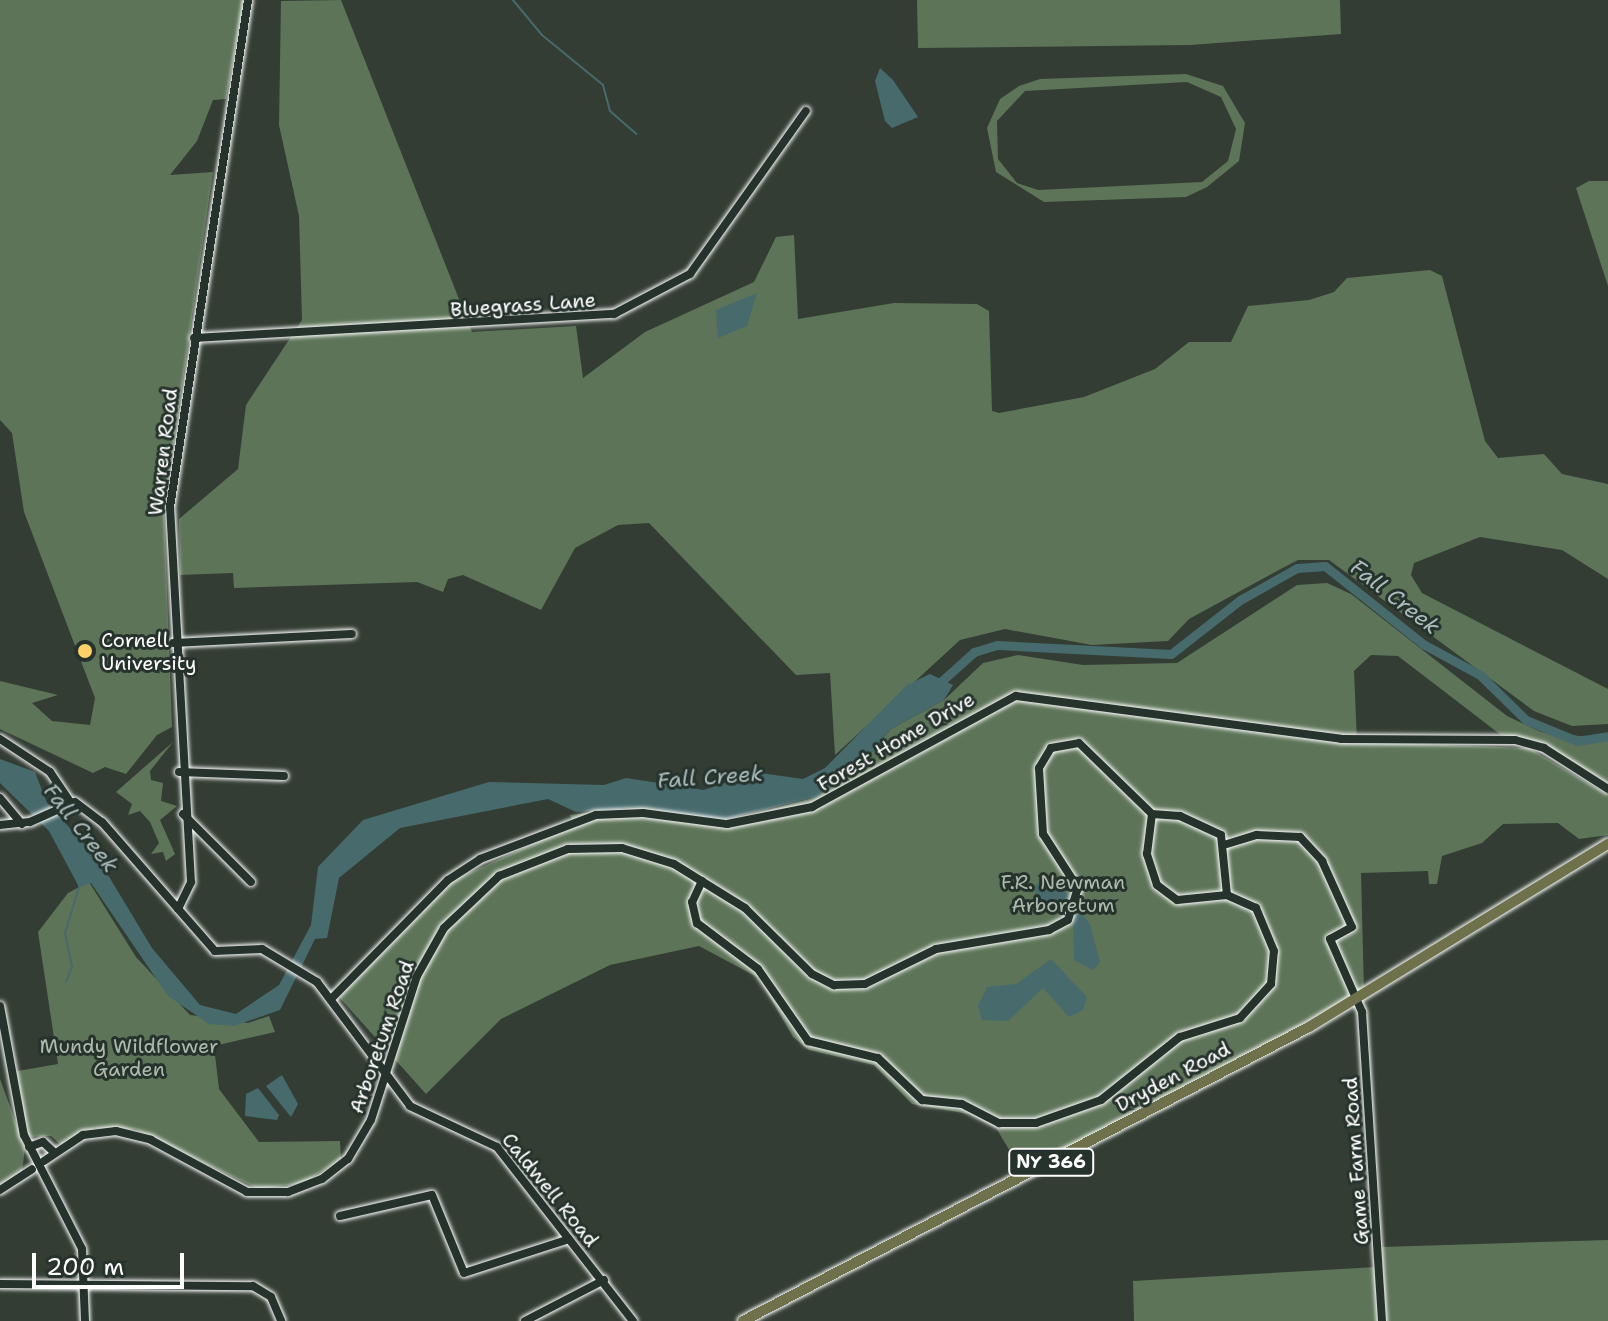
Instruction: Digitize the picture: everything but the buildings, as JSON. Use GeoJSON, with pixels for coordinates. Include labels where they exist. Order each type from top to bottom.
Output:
{"type":"FeatureCollection","features":[{"type":"Feature","properties":{"kind":"main road","name":"Dryden Road"},"geometry":{"type":"LineString","coordinates":[[743,1321],[1357,1000],[1608,844]]}},
{"type":"Feature","properties":{"kind":"street","name":"Warren Road"},"geometry":{"type":"LineString","coordinates":[[178,909],[191,886],[179,772],[170,507],[248,0]]}},
{"type":"Feature","properties":{"kind":"street","name":"Bluegrass Lane"},"geometry":{"type":"LineString","coordinates":[[194,338],[614,314],[690,274],[806,111]]}},
{"type":"Feature","properties":{"kind":"street"},"geometry":{"type":"LineString","coordinates":[[173,643],[352,634]]}},
{"type":"Feature","properties":{"kind":"street","name":"Forest Home Drive"},"geometry":{"type":"LineString","coordinates":[[332,998],[448,880],[480,859],[596,815],[643,813],[727,824],[812,807],[1016,696],[1341,739],[1515,740],[1544,748],[1608,789]]}},
{"type":"Feature","properties":{"kind":"street"},"geometry":{"type":"LineString","coordinates":[[0,739],[50,772],[70,802],[102,822],[215,951],[255,948],[285,961],[312,979],[332,998]]}},
{"type":"Feature","properties":{"kind":"street","name":"Arboretum Road"},"geometry":{"type":"LineString","coordinates":[[44,1161],[90,1133],[128,1132],[230,1187],[300,1189],[348,1159],[371,1120],[433,946],[499,876],[550,853],[605,847],[657,857],[745,908],[812,974],[840,986],[871,982],[948,945],[1044,932],[1068,920],[1076,907],[1075,877],[1040,824],[1043,755],[1055,745],[1087,746],[1152,814]]}},
{"type":"Feature","properties":{"kind":"street"},"geometry":{"type":"LineString","coordinates":[[179,772],[284,776]]}},
{"type":"Feature","properties":{"kind":"street"},"geometry":{"type":"LineString","coordinates":[[0,798],[22,824]]}},
{"type":"Feature","properties":{"kind":"street"},"geometry":{"type":"LineString","coordinates":[[0,825],[22,824],[70,802]]}},
{"type":"Feature","properties":{"kind":"street"},"geometry":{"type":"LineString","coordinates":[[183,814],[251,882]]}},
{"type":"Feature","properties":{"kind":"street"},"geometry":{"type":"LineString","coordinates":[[702,881],[694,918],[758,969],[803,1037],[826,1051],[878,1058],[913,1097],[962,1104],[1014,1124],[1085,1108],[1169,1042],[1256,1006],[1273,978],[1272,942],[1256,908],[1227,895],[1184,901],[1163,892],[1147,859],[1152,814],[1211,826],[1227,844],[1227,895]]}},
{"type":"Feature","properties":{"kind":"street","name":"Game Farm Road"},"geometry":{"type":"LineString","coordinates":[[1227,844],[1287,833],[1310,846],[1352,927],[1330,939],[1357,1000],[1382,1321]]}},
{"type":"Feature","properties":{"kind":"street","name":"Caldwell Road"},"geometry":{"type":"LineString","coordinates":[[332,998],[385,1074],[417,1111],[493,1142],[604,1280],[633,1321]]}},
{"type":"Feature","properties":{"kind":"street"},"geometry":{"type":"LineString","coordinates":[[0,1006],[2,1029],[29,1147],[78,1238],[86,1284],[85,1321]]}},
{"type":"Feature","properties":{"kind":"street"},"geometry":{"type":"LineString","coordinates":[[29,1147],[43,1142],[55,1153]]}},
{"type":"Feature","properties":{"kind":"street"},"geometry":{"type":"LineString","coordinates":[[0,1190],[32,1169]]}},
{"type":"Feature","properties":{"kind":"street"},"geometry":{"type":"LineString","coordinates":[[340,1216],[432,1195],[464,1273],[569,1239]]}},
{"type":"Feature","properties":{"kind":"street"},"geometry":{"type":"LineString","coordinates":[[525,1321],[604,1280]]}},
{"type":"Feature","properties":{"kind":"street"},"geometry":{"type":"LineString","coordinates":[[0,1284],[253,1286],[271,1297],[281,1321]]}},
{"type":"Feature","properties":{"kind":"green space"},"geometry":{"type":"Polygon","coordinates":[[[0,0],[244,0],[226,99],[213,100],[197,141],[170,175],[213,172],[164,511],[172,727],[157,735],[126,774],[105,767],[93,773],[0,729],[0,681],[58,695],[32,703],[52,721],[90,725],[95,698],[24,512],[12,433],[0,420],[0,0]]]}},
{"type":"Feature","properties":{"kind":"green space"},"geometry":{"type":"Polygon","coordinates":[[[341,0],[472,332],[576,326],[583,378],[645,332],[754,282],[776,237],[794,235],[798,319],[894,303],[977,304],[989,311],[992,411],[999,413],[1084,397],[1155,369],[1189,342],[1231,342],[1248,306],[1309,300],[1334,292],[1347,278],[1430,270],[1442,276],[1485,441],[1498,458],[1544,454],[1562,474],[1608,484],[1608,579],[1562,550],[1480,537],[1414,563],[1411,575],[1422,593],[1608,689],[1608,724],[1572,726],[1534,711],[1329,560],[1298,560],[1189,619],[1168,641],[1092,645],[1005,629],[960,640],[835,755],[830,673],[796,675],[649,523],[618,525],[575,548],[541,610],[463,575],[448,579],[443,592],[417,582],[234,588],[233,573],[180,575],[179,519],[238,469],[246,405],[302,320],[299,216],[279,125],[281,1],[341,0]]]}},
{"type":"Feature","properties":{"kind":"green space"},"geometry":{"type":"Polygon","coordinates":[[[917,0],[1340,0],[1341,34],[1190,45],[918,48],[917,0]]]}},
{"type":"Feature","properties":{"kind":"green space"},"geometry":{"type":"Polygon","coordinates":[[[1186,74],[1223,86],[1245,123],[1239,161],[1207,187],[1186,197],[1044,202],[996,172],[987,128],[1000,99],[1019,86],[1040,79],[1186,74]],[[1187,82],[1025,91],[997,121],[998,159],[1017,183],[1038,190],[1202,182],[1228,161],[1236,129],[1221,97],[1187,82]]]}},
{"type":"Feature","properties":{"kind":"green space"},"geometry":{"type":"Polygon","coordinates":[[[1589,181],[1608,181],[1608,286],[1576,188],[1589,181]]]}},
{"type":"Feature","properties":{"kind":"green space","name":"F.R. Newman Arboretum"},"geometry":{"type":"Polygon","coordinates":[[[1327,583],[1351,594],[1507,716],[1541,732],[1608,739],[1608,783],[1542,744],[1501,735],[1398,656],[1371,655],[1354,671],[1357,742],[1529,748],[1608,795],[1608,835],[1579,839],[1558,823],[1503,824],[1482,843],[1442,856],[1437,884],[1429,884],[1428,871],[1361,873],[1364,992],[1022,1171],[996,1128],[969,1114],[912,1104],[874,1065],[809,1050],[793,1037],[759,978],[699,946],[610,965],[501,1019],[426,1094],[339,997],[454,880],[574,825],[570,815],[641,807],[733,820],[816,797],[858,769],[891,729],[944,700],[983,663],[1018,655],[1083,665],[1177,663],[1297,585],[1327,583]]]}},
{"type":"Feature","properties":{"kind":"green space"},"geometry":{"type":"Polygon","coordinates":[[[173,742],[150,771],[151,780],[163,783],[161,801],[177,806],[160,820],[175,854],[166,861],[163,852],[151,854],[159,843],[150,822],[140,811],[128,815],[132,804],[116,792],[173,742]]]}},
{"type":"Feature","properties":{"kind":"green space","name":"Mundy Wildflower Garden"},"geometry":{"type":"Polygon","coordinates":[[[89,882],[136,957],[190,1015],[248,1023],[269,1016],[275,1032],[214,1046],[219,1089],[259,1142],[340,1141],[341,1159],[303,1183],[258,1189],[135,1129],[95,1128],[61,1145],[51,1136],[28,1137],[12,1072],[58,1064],[38,932],[68,893],[89,882]]]}},
{"type":"Feature","properties":{"kind":"green space"},"geometry":{"type":"Polygon","coordinates":[[[0,1079],[25,1148],[22,1172],[0,1187],[0,1079]]]}},
{"type":"Feature","properties":{"kind":"green space"},"geometry":{"type":"Polygon","coordinates":[[[1608,1240],[1608,1321],[1386,1321],[1382,1247],[1608,1240]]]}},
{"type":"Feature","properties":{"kind":"green space"},"geometry":{"type":"Polygon","coordinates":[[[1376,1267],[1379,1321],[1134,1321],[1133,1281],[1376,1267]]]}},
{"type":"Feature","properties":{"kind":"water"},"geometry":{"type":"Polygon","coordinates":[[[880,68],[893,80],[918,117],[892,128],[885,121],[875,81],[880,68]]]}},
{"type":"Feature","properties":{"kind":"water"},"geometry":{"type":"Polygon","coordinates":[[[757,293],[747,326],[718,338],[716,310],[757,293]]]}},
{"type":"Feature","properties":{"kind":"water"},"geometry":{"type":"Polygon","coordinates":[[[930,674],[953,685],[944,700],[891,729],[858,769],[816,797],[722,820],[641,807],[576,812],[548,799],[400,828],[339,878],[327,938],[315,939],[280,1010],[234,1026],[209,1024],[168,996],[91,883],[79,887],[49,831],[0,783],[0,759],[35,772],[47,803],[99,860],[152,948],[200,1005],[236,1014],[279,985],[311,925],[318,867],[363,820],[489,782],[604,785],[626,778],[704,790],[754,772],[803,779],[825,768],[907,685],[930,674]]]}},
{"type":"Feature","properties":{"kind":"water"},"geometry":{"type":"Polygon","coordinates":[[[1042,878],[1055,879],[1090,924],[1100,962],[1093,970],[1074,960],[1073,920],[1036,900],[1034,887],[1042,878]]]}},
{"type":"Feature","properties":{"kind":"water"},"geometry":{"type":"Polygon","coordinates":[[[1051,959],[1087,997],[1083,1010],[1069,1017],[1043,988],[1008,1021],[982,1020],[978,1006],[987,987],[1016,984],[1051,959]]]}},
{"type":"Feature","properties":{"kind":"water"},"geometry":{"type":"Polygon","coordinates":[[[282,1075],[298,1104],[291,1117],[266,1086],[282,1075]]]}},
{"type":"Feature","properties":{"kind":"water"},"geometry":{"type":"Polygon","coordinates":[[[258,1088],[279,1115],[277,1120],[245,1116],[246,1094],[258,1088]]]}},
{"type":"Feature","properties":{"kind":"waterway"},"geometry":{"type":"LineString","coordinates":[[513,0],[542,35],[603,85],[610,111],[636,134]]}},
{"type":"Feature","properties":{"kind":"waterway","name":"Fall Creek"},"geometry":{"type":"LineString","coordinates":[[934,688],[974,652],[997,645],[1171,654],[1240,600],[1297,568],[1325,566],[1423,644],[1480,675],[1526,720],[1577,741],[1608,736]]}},
{"type":"Feature","properties":{"kind":"waterway"},"geometry":{"type":"LineString","coordinates":[[66,982],[72,966],[65,933],[80,884]]}},
{"type":"Feature","properties":{"kind":"place","name":"Cornell University"},"geometry":{"type":"Point","coordinates":[85,651]}}]}
